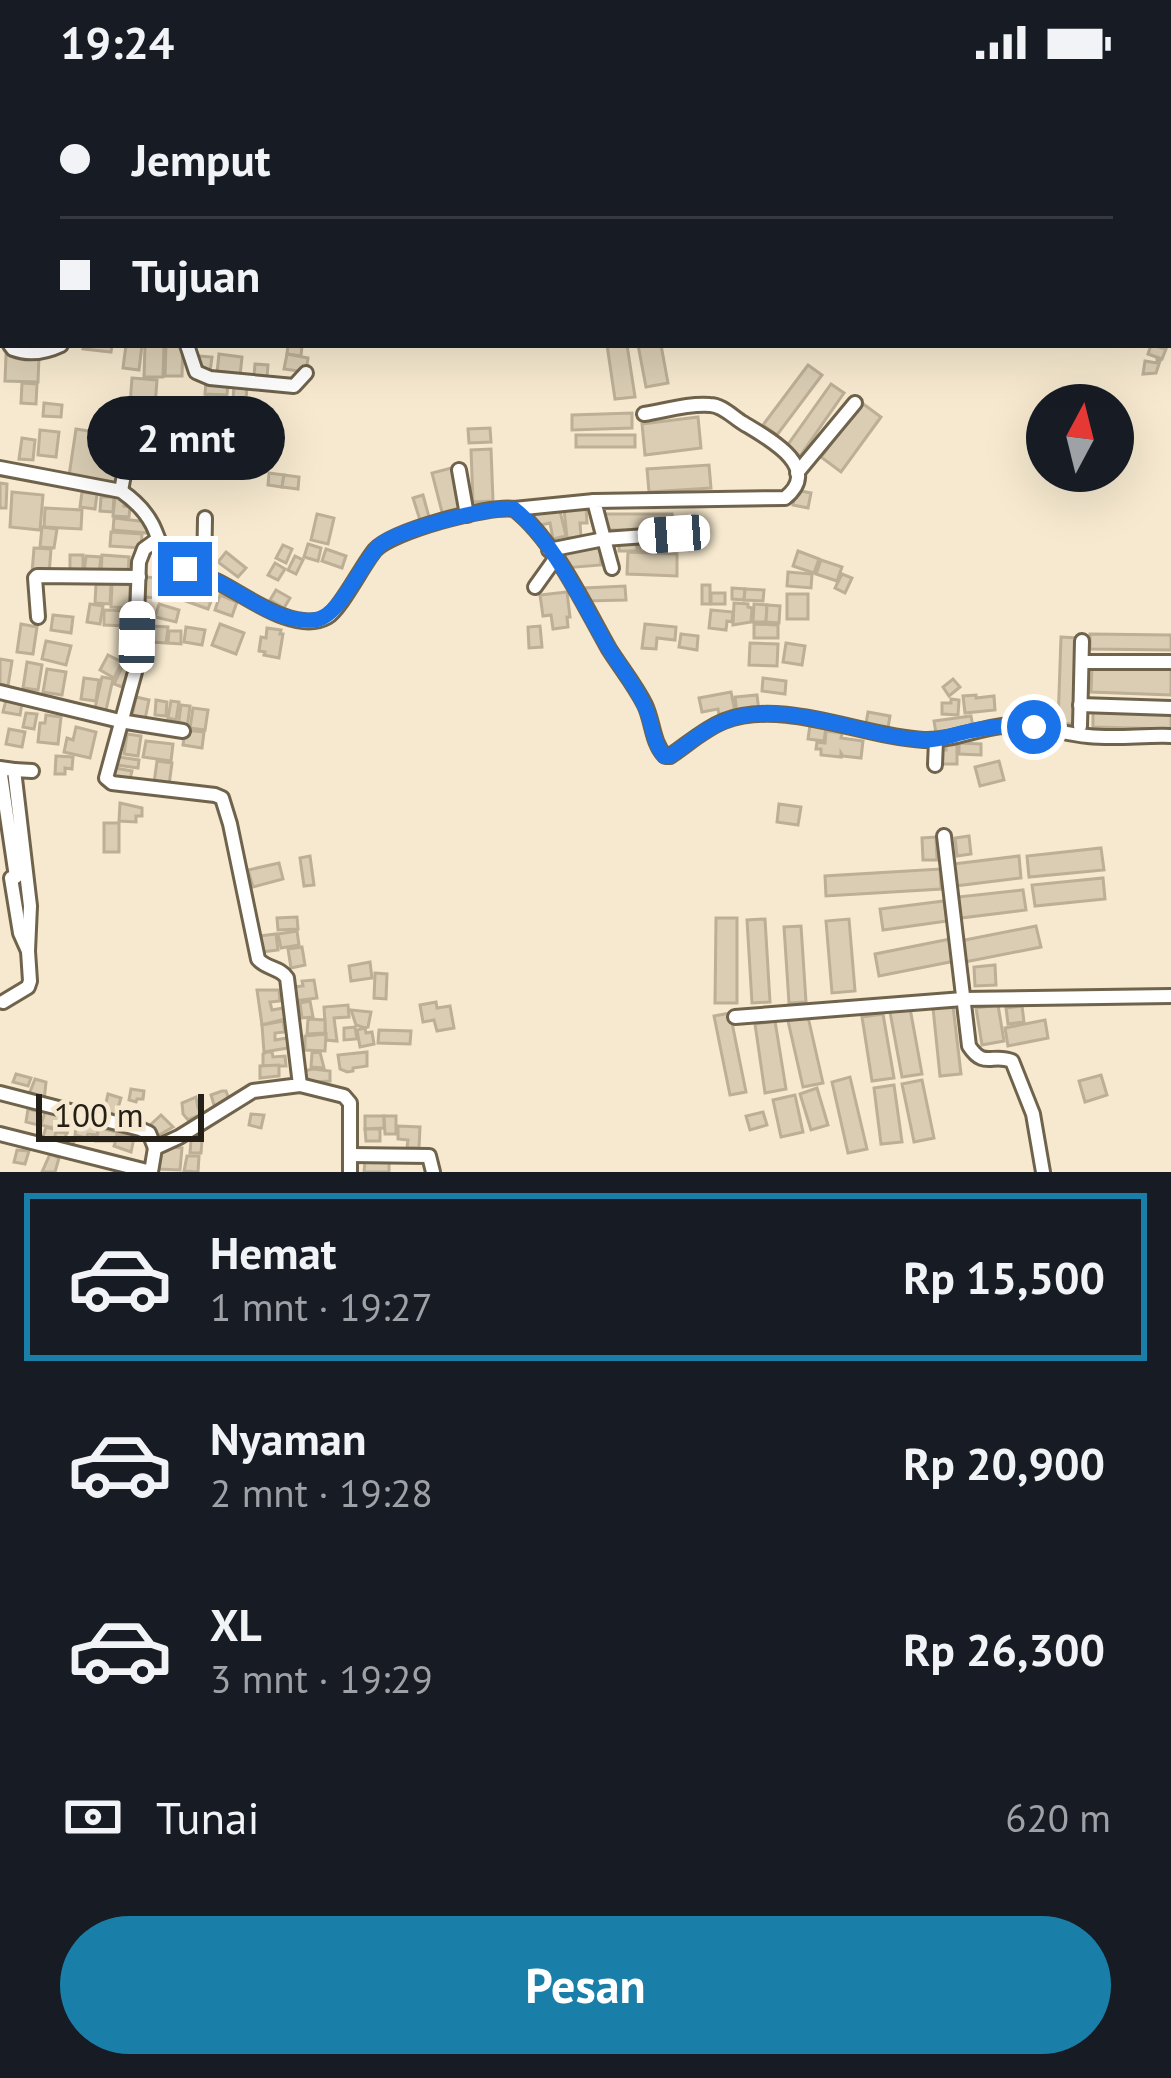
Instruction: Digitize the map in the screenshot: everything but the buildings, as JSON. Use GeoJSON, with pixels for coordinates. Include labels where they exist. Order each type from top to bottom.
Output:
{"type":"FeatureCollection","features":[{"type":"Feature","properties":{"kind":"street"},"geometry":{"type":"LineString","coordinates":[[14,348],[26,352],[54,348]]}},
{"type":"Feature","properties":{"kind":"street"},"geometry":{"type":"LineString","coordinates":[[188,348],[196,372],[210,378],[294,386],[306,373]]}},
{"type":"Feature","properties":{"kind":"street"},"geometry":{"type":"LineString","coordinates":[[797,473],[855,403]]}},
{"type":"Feature","properties":{"kind":"street"},"geometry":{"type":"LineString","coordinates":[[0,468],[121,490],[150,520],[174,563],[274,613],[315,620],[331,614],[377,548],[400,533],[493,509],[594,501],[784,497],[794,490],[795,464],[776,444],[717,406],[644,414]]}},
{"type":"Feature","properties":{"kind":"street"},"geometry":{"type":"LineString","coordinates":[[121,490],[136,410]]}},
{"type":"Feature","properties":{"kind":"street"},"geometry":{"type":"LineString","coordinates":[[459,470],[467,515]]}},
{"type":"Feature","properties":{"kind":"street"},"geometry":{"type":"LineString","coordinates":[[594,501],[612,568]]}},
{"type":"Feature","properties":{"kind":"street"},"geometry":{"type":"LineString","coordinates":[[514,509],[552,555],[636,689],[664,756],[722,722],[761,716],[813,718],[875,734],[936,740],[1017,725],[1114,738],[1171,736]]}},
{"type":"Feature","properties":{"kind":"street"},"geometry":{"type":"LineString","coordinates":[[204,576],[205,518]]}},
{"type":"Feature","properties":{"kind":"street"},"geometry":{"type":"LineString","coordinates":[[535,587],[552,555],[604,539],[674,534]]}},
{"type":"Feature","properties":{"kind":"street"},"geometry":{"type":"LineString","coordinates":[[158,539],[141,554],[135,672],[108,781],[222,799],[258,959],[287,978],[300,1085]]}},
{"type":"Feature","properties":{"kind":"street"},"geometry":{"type":"LineString","coordinates":[[38,617],[38,576],[139,577]]}},
{"type":"Feature","properties":{"kind":"street"},"geometry":{"type":"LineString","coordinates":[[1080,726],[1082,641]]}},
{"type":"Feature","properties":{"kind":"street"},"geometry":{"type":"LineString","coordinates":[[1082,662],[1171,662]]}},
{"type":"Feature","properties":{"kind":"street"},"geometry":{"type":"LineString","coordinates":[[0,692],[183,731]]}},
{"type":"Feature","properties":{"kind":"street"},"geometry":{"type":"LineString","coordinates":[[1081,705],[1171,707]]}},
{"type":"Feature","properties":{"kind":"street"},"geometry":{"type":"LineString","coordinates":[[935,765],[936,740]]}},
{"type":"Feature","properties":{"kind":"street"},"geometry":{"type":"LineString","coordinates":[[3,1002],[30,984],[31,934],[13,878],[0,768],[32,771]]}},
{"type":"Feature","properties":{"kind":"street"},"geometry":{"type":"LineString","coordinates":[[944,836],[969,1046],[984,1060],[1012,1061],[1033,1114],[1043,1172]]}},
{"type":"Feature","properties":{"kind":"street"},"geometry":{"type":"LineString","coordinates":[[735,1017],[963,998],[1171,996]]}},
{"type":"Feature","properties":{"kind":"street"},"geometry":{"type":"LineString","coordinates":[[155,1148],[254,1091],[300,1085],[344,1096],[350,1102],[350,1172]]}},
{"type":"Feature","properties":{"kind":"street"},"geometry":{"type":"LineString","coordinates":[[0,1093],[149,1132],[155,1148],[154,1172],[0,1134]]}},
{"type":"Feature","properties":{"kind":"street"},"geometry":{"type":"LineString","coordinates":[[350,1155],[429,1156],[433,1172]]}},
{"type":"Feature","properties":{"kind":"route"},"geometry":{"type":"LineString","coordinates":[[185,569],[274,613],[315,620],[331,614],[388,539],[493,509],[514,509],[576,589],[636,689],[664,756],[722,722],[744,717],[813,718],[917,740],[999,726],[1034,727]]}}]}
